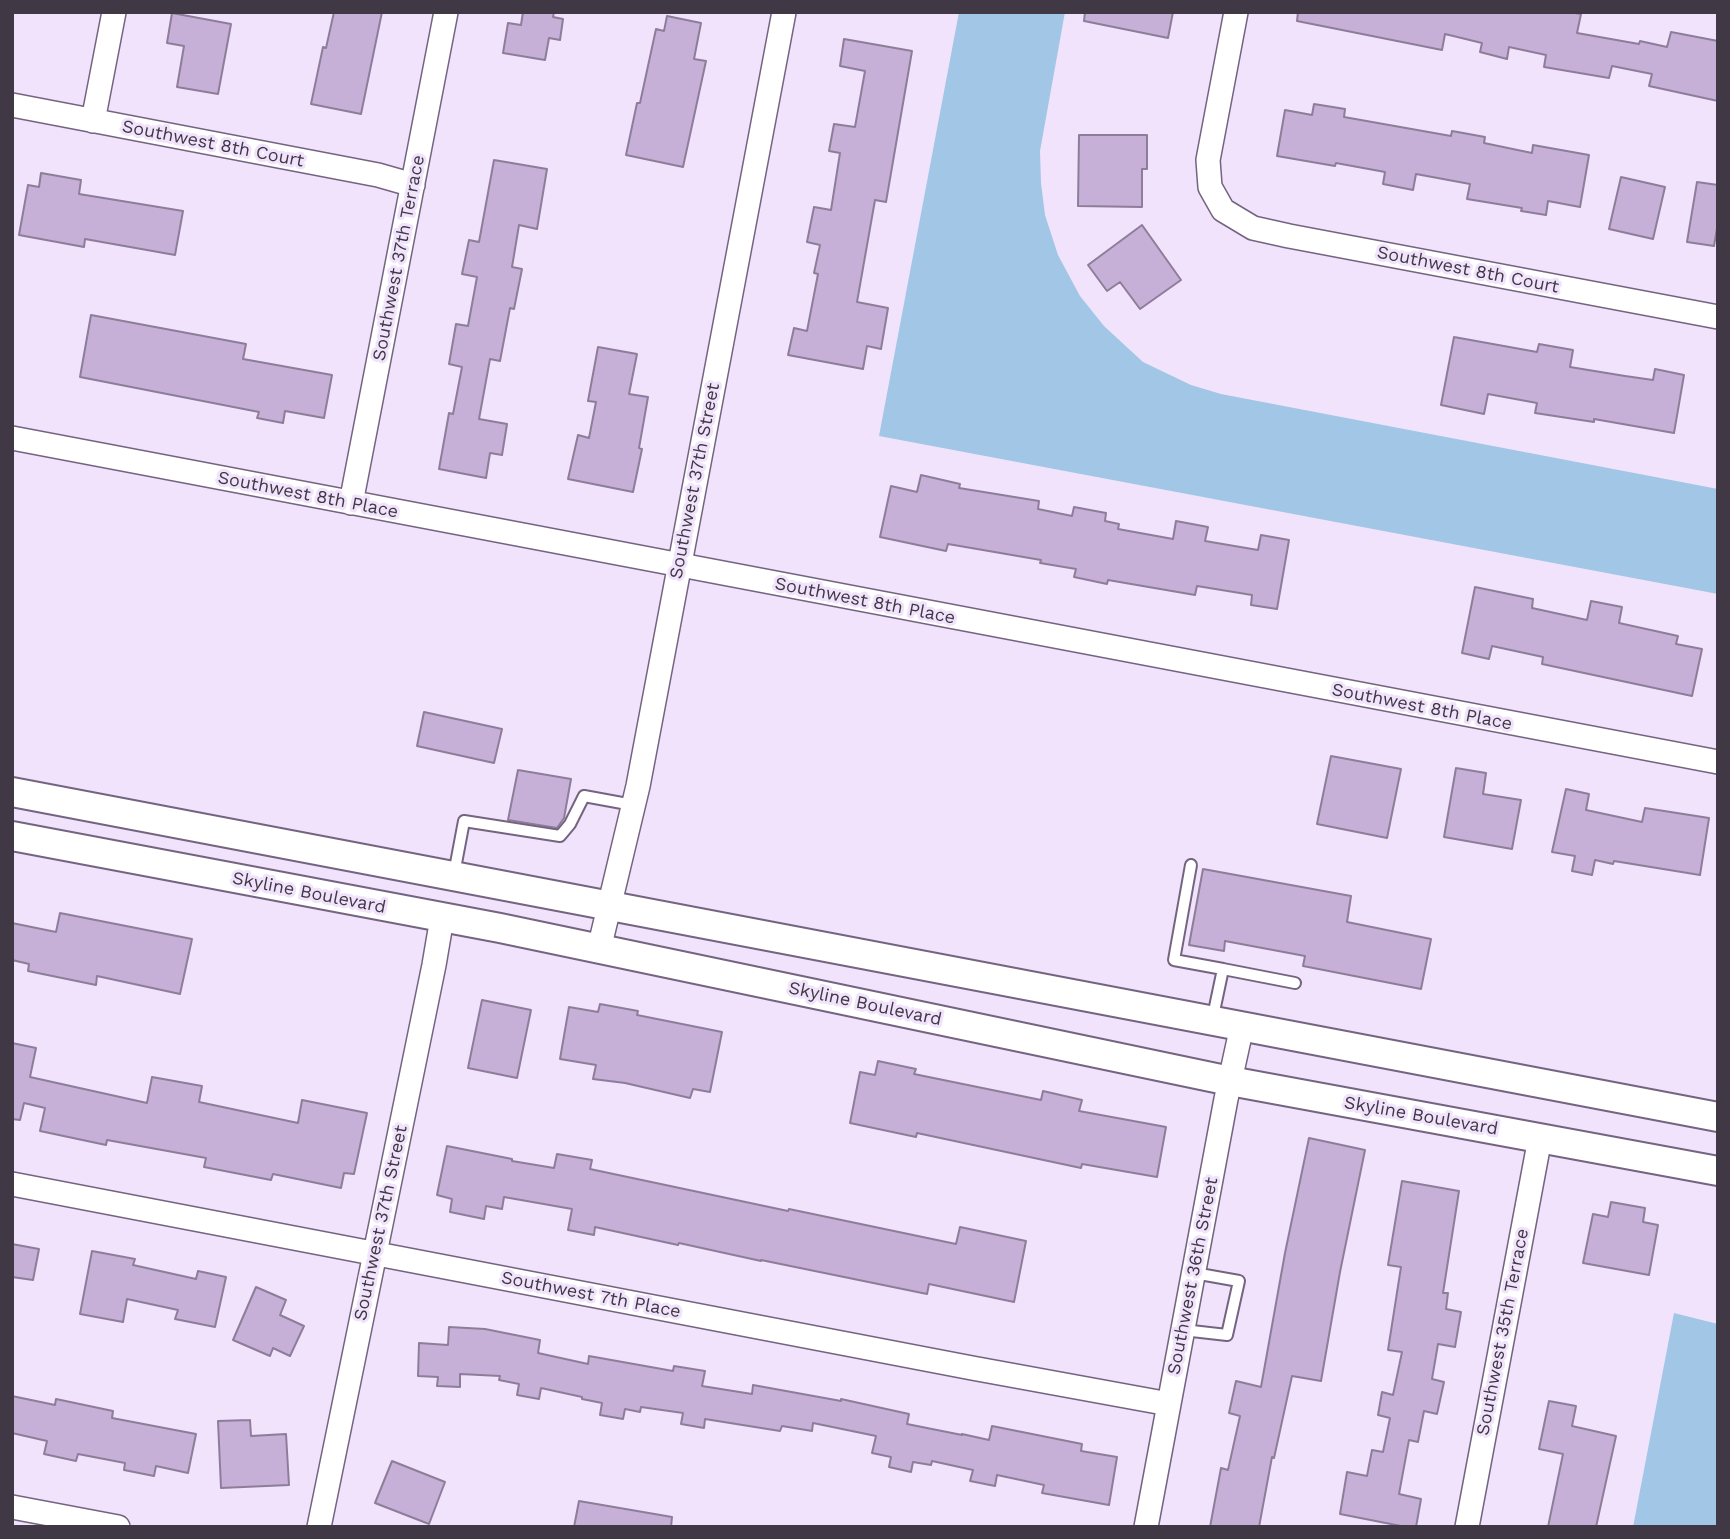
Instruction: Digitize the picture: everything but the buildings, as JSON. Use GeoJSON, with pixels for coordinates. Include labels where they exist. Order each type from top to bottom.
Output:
{"type":"FeatureCollection","features":[{"type":"Feature","properties":{"kind":"street"},"geometry":{"type":"LineString","coordinates":[[93,121],[114,12]]}},
{"type":"Feature","properties":{"kind":"street","name":"Southwest 37th Terrace"},"geometry":{"type":"LineString","coordinates":[[351,503],[446,12]]}},
{"type":"Feature","properties":{"kind":"street","name":"Southwest 37th Street"},"geometry":{"type":"LineString","coordinates":[[599,949],[633,805],[784,12]]}},
{"type":"Feature","properties":{"kind":"street","name":"Southwest 8th Court"},"geometry":{"type":"LineString","coordinates":[[1236,12],[1208,160],[1210,187],[1223,210],[1254,228],[1289,236],[1718,317]]}},
{"type":"Feature","properties":{"kind":"street","name":"Southwest 8th Court"},"geometry":{"type":"LineString","coordinates":[[12,105],[378,175],[414,185]]}},
{"type":"Feature","properties":{"kind":"street","name":"Southwest 8th Place"},"geometry":{"type":"LineString","coordinates":[[12,438],[1718,762]]}},
{"type":"Feature","properties":{"kind":"street"},"geometry":{"type":"LineString","coordinates":[[12,792],[1718,1117]]}},
{"type":"Feature","properties":{"kind":"street","name":"Skyline Boulevard"},"geometry":{"type":"LineString","coordinates":[[12,836],[500,928],[1230,1081],[1718,1171]]}},
{"type":"Feature","properties":{"kind":"street","name":"Southwest 37th Street"},"geometry":{"type":"LineString","coordinates":[[319,1527],[442,918]]}},
{"type":"Feature","properties":{"kind":"street","name":"Southwest 36th Street"},"geometry":{"type":"LineString","coordinates":[[1146,1527],[1242,1026]]}},
{"type":"Feature","properties":{"kind":"street","name":"Southwest 35th Terrace"},"geometry":{"type":"LineString","coordinates":[[1467,1527],[1540,1138]]}},
{"type":"Feature","properties":{"kind":"street","name":"Southwest 7th Place"},"geometry":{"type":"LineString","coordinates":[[12,1184],[1169,1404]]}},
{"type":"Feature","properties":{"kind":"street"},"geometry":{"type":"LineString","coordinates":[[12,1507],[118,1527]]}},
{"type":"Feature","properties":{"kind":"lane"},"geometry":{"type":"LineString","coordinates":[[453,876],[464,821],[560,836],[570,824],[584,796],[633,805]]}},
{"type":"Feature","properties":{"kind":"lane"},"geometry":{"type":"LineString","coordinates":[[1191,865],[1174,960],[1295,983]]}},
{"type":"Feature","properties":{"kind":"lane"},"geometry":{"type":"LineString","coordinates":[[1212,1021],[1223,970]]}},
{"type":"Feature","properties":{"kind":"lane"},"geometry":{"type":"LineString","coordinates":[[1183,1331],[1227,1335],[1239,1281],[1194,1273]]}},
{"type":"Feature","properties":{"kind":"water"},"geometry":{"type":"Polygon","coordinates":[[[959,12],[1065,12],[1040,151],[1045,215],[1058,255],[1080,296],[1104,326],[1143,362],[1191,385],[1221,394],[1718,489],[1718,594],[879,436],[959,12]]]}},
{"type":"Feature","properties":{"kind":"water"},"geometry":{"type":"Polygon","coordinates":[[[1674,1313],[1718,1324],[1717,1527],[1633,1527],[1674,1313]]]}}]}
